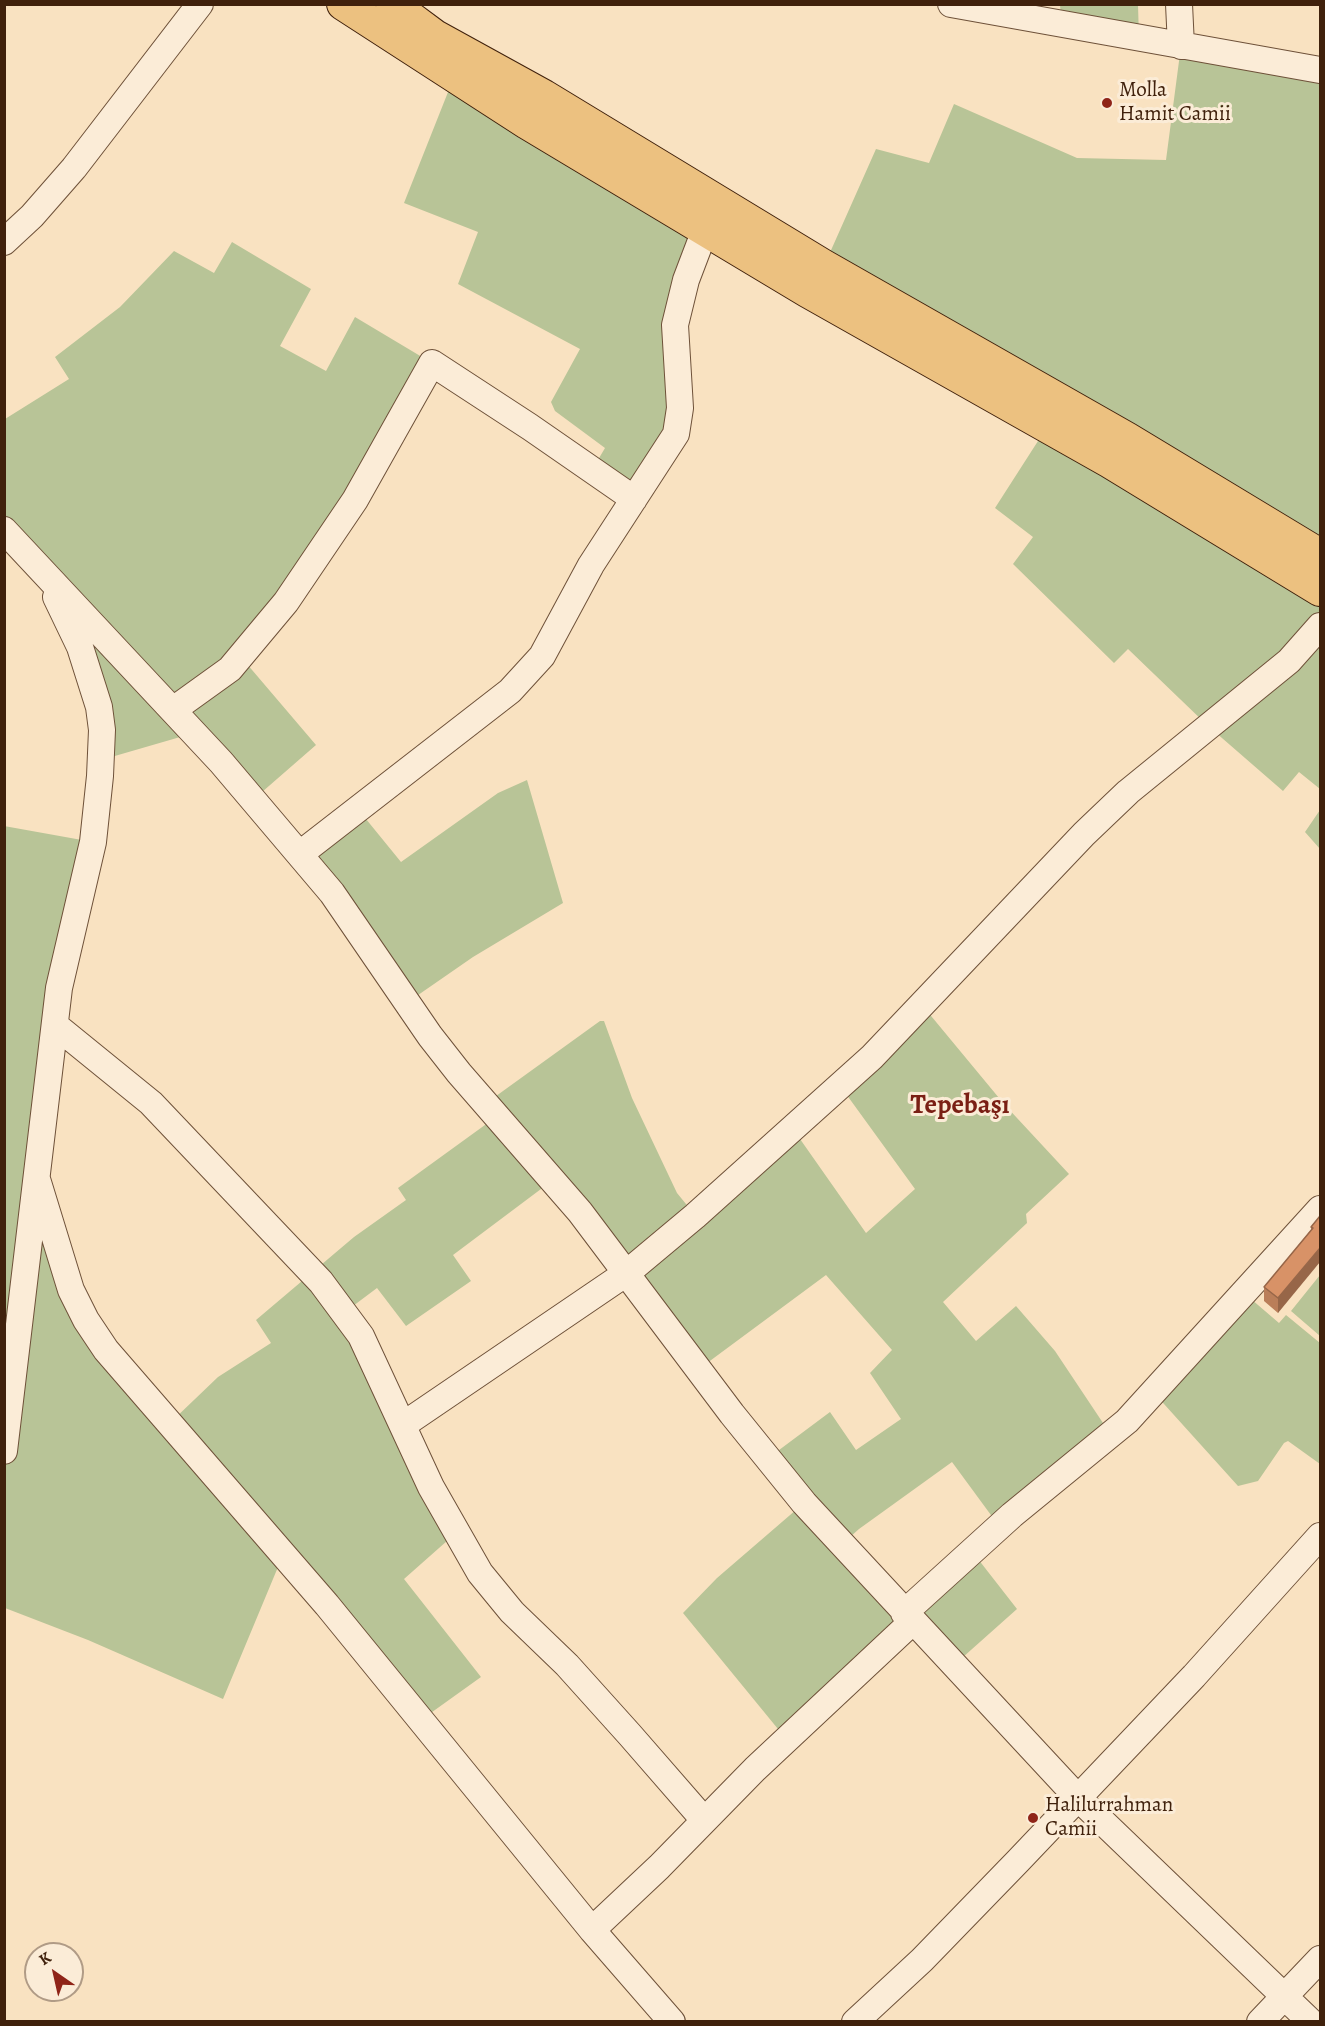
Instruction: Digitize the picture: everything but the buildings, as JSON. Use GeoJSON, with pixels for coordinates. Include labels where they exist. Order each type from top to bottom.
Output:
{"type":"FeatureCollection","features":[{"type":"Feature","properties":{"kind":"main road"},"geometry":{"type":"LineString","coordinates":[[343,4],[527,123],[705,230],[807,291],[1110,462],[1320,590]]}},
{"type":"Feature","properties":{"kind":"main road"},"geometry":{"type":"LineString","coordinates":[[392,4],[435,36],[544,96],[824,266],[1128,439],[1320,555]]}},
{"type":"Feature","properties":{"kind":"street"},"geometry":{"type":"LineString","coordinates":[[4,242],[32,216],[74,168],[200,4]]}},
{"type":"Feature","properties":{"kind":"street"},"geometry":{"type":"LineString","coordinates":[[951,4],[1320,69]]}},
{"type":"Feature","properties":{"kind":"street"},"geometry":{"type":"LineString","coordinates":[[1179,4],[1181,46]]}},
{"type":"Feature","properties":{"kind":"street"},"geometry":{"type":"LineString","coordinates":[[300,854],[525,678],[542,656],[591,565],[676,434],[680,408],[675,325],[693,259],[705,230]]}},
{"type":"Feature","properties":{"kind":"street"},"geometry":{"type":"LineString","coordinates":[[173,710],[230,669],[286,602],[355,500],[432,363],[497,404],[634,499]]}},
{"type":"Feature","properties":{"kind":"street"},"geometry":{"type":"LineString","coordinates":[[4,530],[173,710],[300,854],[360,931],[430,1036],[459,1074],[553,1180],[628,1272],[767,1459],[908,1617],[1078,1798],[1311,2022]]}},
{"type":"Feature","properties":{"kind":"street"},"geometry":{"type":"LineString","coordinates":[[4,1450],[9,1382],[37,1179],[55,1025],[68,946],[93,842],[102,730],[99,707],[80,647],[40,568]]}},
{"type":"Feature","properties":{"kind":"street"},"geometry":{"type":"LineString","coordinates":[[404,1425],[628,1272],[872,1058],[1084,834],[1128,792],[1275,673],[1308,642],[1320,626]]}},
{"type":"Feature","properties":{"kind":"street"},"geometry":{"type":"LineString","coordinates":[[55,1025],[152,1103],[308,1267],[361,1336],[431,1487],[480,1573],[512,1612],[575,1674],[704,1820]]}},
{"type":"Feature","properties":{"kind":"street"},"geometry":{"type":"LineString","coordinates":[[37,1179],[71,1290],[86,1320],[106,1350],[331,1610],[592,1930],[672,2022]]}},
{"type":"Feature","properties":{"kind":"street"},"geometry":{"type":"LineString","coordinates":[[592,1930],[634,1892],[1012,1515],[1127,1421],[1320,1209]]}},
{"type":"Feature","properties":{"kind":"street"},"geometry":{"type":"LineString","coordinates":[[855,2022],[930,1952],[1078,1798],[1320,1536]]}},
{"type":"Feature","properties":{"kind":"street"},"geometry":{"type":"LineString","coordinates":[[1260,2022],[1320,1959]]}},
{"type":"Feature","properties":{"kind":"green space"},"geometry":{"type":"Polygon","coordinates":[[[1060,5],[1138,5],[1139,38],[1062,25],[1060,5]]]}},
{"type":"Feature","properties":{"kind":"green space"},"geometry":{"type":"Polygon","coordinates":[[[1181,46],[1320,70],[1320,555],[824,266],[876,149],[929,163],[954,104],[1077,158],[1166,160],[1181,46]]]}},
{"type":"Feature","properties":{"kind":"green space"},"geometry":{"type":"Polygon","coordinates":[[[454,77],[705,230],[693,259],[680,408],[634,499],[592,470],[605,448],[555,411],[551,402],[580,349],[458,284],[478,232],[404,203],[454,77]]]}},
{"type":"Feature","properties":{"kind":"green space"},"geometry":{"type":"Polygon","coordinates":[[[232,242],[311,289],[280,346],[326,371],[355,317],[432,363],[241,657],[316,745],[254,799],[194,733],[101,760],[80,647],[5,530],[5,419],[69,379],[55,357],[120,307],[174,251],[214,273],[232,242]]]}},
{"type":"Feature","properties":{"kind":"green space"},"geometry":{"type":"Polygon","coordinates":[[[1047,427],[1320,590],[1320,789],[1299,772],[1283,791],[1207,725],[1128,649],[1114,663],[1013,564],[1033,537],[995,508],[1047,427]]]}},
{"type":"Feature","properties":{"kind":"green space"},"geometry":{"type":"Polygon","coordinates":[[[527,780],[563,903],[473,957],[408,1002],[300,854],[357,808],[401,862],[498,793],[527,780]]]}},
{"type":"Feature","properties":{"kind":"green space"},"geometry":{"type":"Polygon","coordinates":[[[1320,810],[1320,849],[1305,832],[1320,810]]]}},
{"type":"Feature","properties":{"kind":"green space"},"geometry":{"type":"Polygon","coordinates":[[[4,826],[93,842],[37,1179],[71,1290],[171,1422],[218,1377],[271,1343],[256,1320],[354,1237],[406,1200],[398,1188],[496,1117],[485,1104],[600,1021],[604,1021],[632,1098],[677,1193],[695,1215],[793,1129],[866,1233],[915,1189],[841,1087],[922,1005],[1004,1104],[1069,1174],[1026,1214],[1027,1223],[943,1302],[976,1341],[1016,1306],[1055,1351],[1111,1435],[999,1526],[952,1462],[859,1529],[841,1545],[904,1613],[971,1550],[1017,1609],[953,1666],[912,1622],[787,1740],[683,1613],[717,1578],[804,1503],[767,1459],[830,1412],[856,1450],[901,1419],[870,1373],[892,1350],[826,1275],[699,1369],[553,1180],[453,1255],[471,1281],[406,1326],[377,1288],[345,1312],[456,1533],[404,1579],[481,1677],[421,1720],[283,1555],[223,1699],[88,1640],[5,1608],[4,826]]]}},
{"type":"Feature","properties":{"kind":"green space"},"geometry":{"type":"Polygon","coordinates":[[[1320,1275],[1320,1336],[1291,1311],[1320,1275]]]}},
{"type":"Feature","properties":{"kind":"green space"},"geometry":{"type":"Polygon","coordinates":[[[1244,1293],[1279,1323],[1286,1315],[1320,1343],[1320,1464],[1288,1441],[1284,1443],[1258,1481],[1238,1486],[1155,1394],[1244,1293]]]}},
{"type":"Feature","properties":{"kind":"place","name":"Molla Hamit Camii"},"geometry":{"type":"Point","coordinates":[1107,103]}},
{"type":"Feature","properties":{"kind":"place","name":"Halilurrahman Camii"},"geometry":{"type":"Point","coordinates":[1033,1818]}},
{"type":"Feature","properties":{"kind":"district","name":"Tepebaşı"},"geometry":{"type":"Point","coordinates":[960,1106]}}]}
